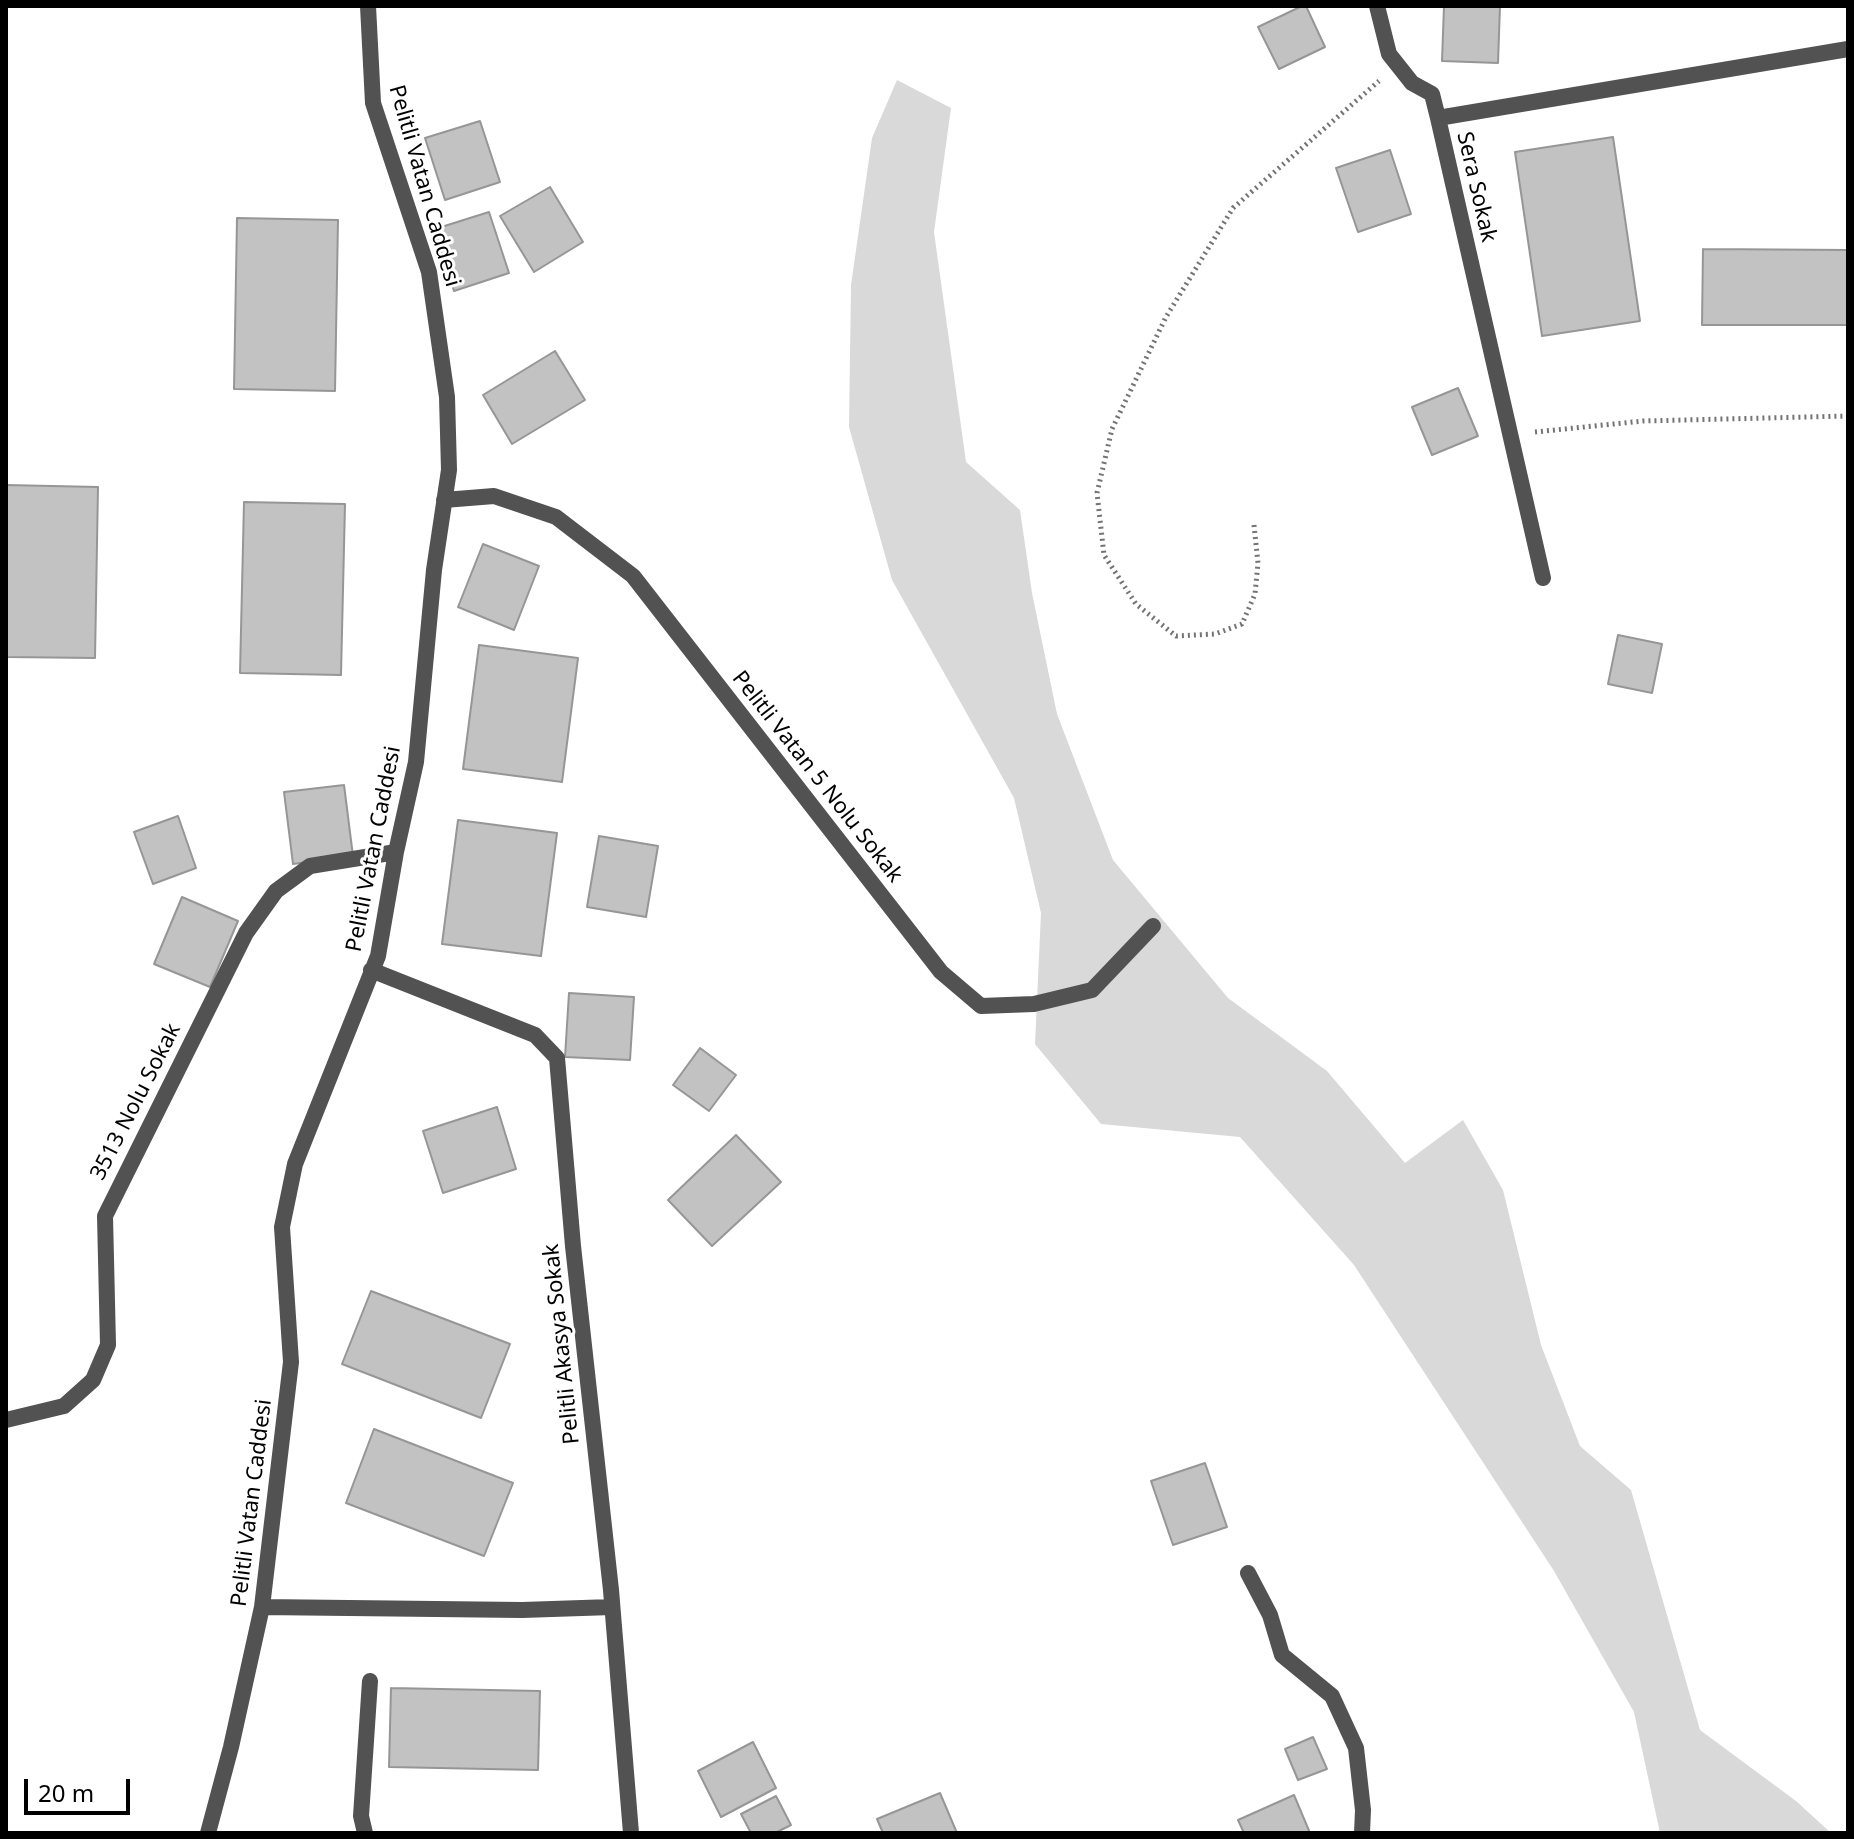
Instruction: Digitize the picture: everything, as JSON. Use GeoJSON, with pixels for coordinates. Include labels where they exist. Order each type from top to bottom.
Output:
{"type":"FeatureCollection","features":[{"type":"Feature","properties":{"kind":"street","name":"Pelitli Vatan Caddesi"},"geometry":{"type":"LineString","coordinates":[[208,1833],[262,1607],[291,1362],[282,1227],[295,1164],[378,956],[416,762],[434,570],[449,470],[447,397],[429,272],[373,103],[368,6]]}},
{"type":"Feature","properties":{"kind":"street"},"geometry":{"type":"LineString","coordinates":[[1377,6],[1389,54],[1412,83],[1432,94],[1438,118]]}},
{"type":"Feature","properties":{"kind":"street","name":"Sera Sokak"},"geometry":{"type":"LineString","coordinates":[[1543,578],[1438,118],[1848,49]]}},
{"type":"Feature","properties":{"kind":"street","name":"Pelitli Vatan 5 Nolu Sokak"},"geometry":{"type":"LineString","coordinates":[[444,500],[494,496],[556,517],[633,576],[941,972],[981,1006],[1034,1004],[1092,990],[1153,926]]}},
{"type":"Feature","properties":{"kind":"street","name":"3513 Nolu Sokak"},"geometry":{"type":"LineString","coordinates":[[6,1420],[64,1406],[93,1380],[108,1345],[105,1216],[246,933],[276,891],[310,866],[396,852]]}},
{"type":"Feature","properties":{"kind":"street","name":"Pelitli Akasya Sokak"},"geometry":{"type":"LineString","coordinates":[[371,970],[535,1035],[557,1058],[573,1246],[612,1607],[631,1833]]}},
{"type":"Feature","properties":{"kind":"street"},"geometry":{"type":"LineString","coordinates":[[1248,1573],[1270,1615],[1282,1655],[1332,1696],[1356,1748],[1363,1810],[1362,1833]]}},
{"type":"Feature","properties":{"kind":"street"},"geometry":{"type":"LineString","coordinates":[[262,1607],[522,1610],[612,1607]]}},
{"type":"Feature","properties":{"kind":"street"},"geometry":{"type":"LineString","coordinates":[[365,1833],[361,1816],[370,1681]]}},
{"type":"Feature","properties":{"kind":"path"},"geometry":{"type":"LineString","coordinates":[[1254,525],[1258,563],[1255,594],[1242,624],[1215,634],[1176,636],[1136,604],[1104,555],[1097,493],[1112,429],[1166,317],[1233,208],[1397,65]]}},
{"type":"Feature","properties":{"kind":"path"},"geometry":{"type":"LineString","coordinates":[[1510,434],[1643,421],[1848,416]]}},
{"type":"Feature","properties":{"kind":"shaded area"},"geometry":{"type":"Polygon","coordinates":[[[897,80],[951,108],[934,232],[966,462],[1020,510],[1032,593],[1057,714],[1113,860],[1228,998],[1327,1071],[1405,1163],[1463,1120],[1503,1190],[1541,1345],[1580,1446],[1631,1490],[1700,1730],[1796,1801],[1831,1833],[1660,1833],[1634,1712],[1554,1571],[1354,1265],[1240,1137],[1101,1124],[1035,1044],[1041,913],[1014,798],[892,580],[849,427],[851,285],[872,138],[897,80]]]}},
{"type":"Feature","properties":{"kind":"building"},"geometry":{"type":"Polygon","coordinates":[[[1306,6],[1325,47],[1279,69],[1258,27],[1306,6]]]}},
{"type":"Feature","properties":{"kind":"building"},"geometry":{"type":"Polygon","coordinates":[[[1444,6],[1500,6],[1498,63],[1442,61],[1444,6]]]}},
{"type":"Feature","properties":{"kind":"building"},"geometry":{"type":"Polygon","coordinates":[[[480,121],[500,182],[445,200],[425,138],[480,121]]]}},
{"type":"Feature","properties":{"kind":"building"},"geometry":{"type":"Polygon","coordinates":[[[1613,137],[1640,321],[1542,336],[1515,152],[1613,137]]]}},
{"type":"Feature","properties":{"kind":"building"},"geometry":{"type":"Polygon","coordinates":[[[1390,150],[1411,214],[1358,232],[1336,168],[1390,150]]]}},
{"type":"Feature","properties":{"kind":"building"},"geometry":{"type":"Polygon","coordinates":[[[550,187],[583,242],[534,272],[500,216],[550,187]]]}},
{"type":"Feature","properties":{"kind":"building"},"geometry":{"type":"Polygon","coordinates":[[[489,212],[509,273],[454,291],[435,229],[489,212]]]}},
{"type":"Feature","properties":{"kind":"building"},"geometry":{"type":"Polygon","coordinates":[[[237,218],[338,220],[335,391],[234,389],[237,218]]]}},
{"type":"Feature","properties":{"kind":"building"},"geometry":{"type":"Polygon","coordinates":[[[1703,249],[1848,250],[1848,325],[1702,325],[1703,249]]]}},
{"type":"Feature","properties":{"kind":"building"},"geometry":{"type":"Polygon","coordinates":[[[555,351],[585,400],[512,444],[483,395],[555,351]]]}},
{"type":"Feature","properties":{"kind":"building"},"geometry":{"type":"Polygon","coordinates":[[[1458,388],[1478,436],[1432,455],[1412,407],[1458,388]]]}},
{"type":"Feature","properties":{"kind":"building"},"geometry":{"type":"Polygon","coordinates":[[[6,485],[98,487],[95,658],[6,657],[6,485]]]}},
{"type":"Feature","properties":{"kind":"building"},"geometry":{"type":"Polygon","coordinates":[[[244,502],[345,504],[341,675],[240,673],[244,502]]]}},
{"type":"Feature","properties":{"kind":"building"},"geometry":{"type":"Polygon","coordinates":[[[483,544],[539,566],[514,630],[458,607],[483,544]]]}},
{"type":"Feature","properties":{"kind":"building"},"geometry":{"type":"Polygon","coordinates":[[[1618,635],[1662,644],[1652,693],[1608,684],[1618,635]]]}},
{"type":"Feature","properties":{"kind":"building"},"geometry":{"type":"Polygon","coordinates":[[[479,645],[578,658],[562,782],[463,769],[479,645]]]}},
{"type":"Feature","properties":{"kind":"building"},"geometry":{"type":"Polygon","coordinates":[[[344,785],[353,856],[293,864],[284,792],[344,785]]]}},
{"type":"Feature","properties":{"kind":"building"},"geometry":{"type":"Polygon","coordinates":[[[178,816],[196,868],[153,884],[134,832],[178,816]]]}},
{"type":"Feature","properties":{"kind":"building"},"geometry":{"type":"Polygon","coordinates":[[[458,820],[557,833],[541,956],[442,944],[458,820]]]}},
{"type":"Feature","properties":{"kind":"building"},"geometry":{"type":"Polygon","coordinates":[[[599,836],[658,846],[646,917],[587,907],[599,836]]]}},
{"type":"Feature","properties":{"kind":"building"},"geometry":{"type":"Polygon","coordinates":[[[182,897],[238,921],[210,987],[154,964],[182,897]]]}},
{"type":"Feature","properties":{"kind":"building"},"geometry":{"type":"Polygon","coordinates":[[[569,993],[634,997],[630,1060],[565,1057],[569,993]]]}},
{"type":"Feature","properties":{"kind":"building"},"geometry":{"type":"Polygon","coordinates":[[[700,1048],[736,1075],[709,1111],[673,1085],[700,1048]]]}},
{"type":"Feature","properties":{"kind":"building"},"geometry":{"type":"Polygon","coordinates":[[[497,1107],[516,1169],[443,1193],[423,1131],[497,1107]]]}},
{"type":"Feature","properties":{"kind":"building"},"geometry":{"type":"Polygon","coordinates":[[[736,1135],[781,1182],[712,1246],[668,1200],[736,1135]]]}},
{"type":"Feature","properties":{"kind":"building"},"geometry":{"type":"Polygon","coordinates":[[[371,1291],[510,1344],[481,1418],[342,1364],[371,1291]]]}},
{"type":"Feature","properties":{"kind":"building"},"geometry":{"type":"Polygon","coordinates":[[[374,1429],[513,1483],[484,1556],[346,1503],[374,1429]]]}},
{"type":"Feature","properties":{"kind":"building"},"geometry":{"type":"Polygon","coordinates":[[[1205,1463],[1227,1527],[1173,1545],[1151,1481],[1205,1463]]]}},
{"type":"Feature","properties":{"kind":"building"},"geometry":{"type":"Polygon","coordinates":[[[391,1688],[540,1691],[538,1770],[389,1767],[391,1688]]]}},
{"type":"Feature","properties":{"kind":"building"},"geometry":{"type":"Polygon","coordinates":[[[1313,1737],[1327,1769],[1298,1780],[1285,1749],[1313,1737]]]}},
{"type":"Feature","properties":{"kind":"building"},"geometry":{"type":"Polygon","coordinates":[[[753,1742],[776,1788],[721,1817],[698,1771],[753,1742]]]}},
{"type":"Feature","properties":{"kind":"building"},"geometry":{"type":"Polygon","coordinates":[[[940,1793],[957,1833],[883,1833],[877,1819],[940,1793]]]}},
{"type":"Feature","properties":{"kind":"building"},"geometry":{"type":"Polygon","coordinates":[[[1294,1795],[1310,1833],[1244,1833],[1238,1820],[1294,1795]]]}},
{"type":"Feature","properties":{"kind":"building"},"geometry":{"type":"Polygon","coordinates":[[[776,1796],[791,1825],[775,1833],[751,1833],[741,1814],[776,1796]]]}}]}
